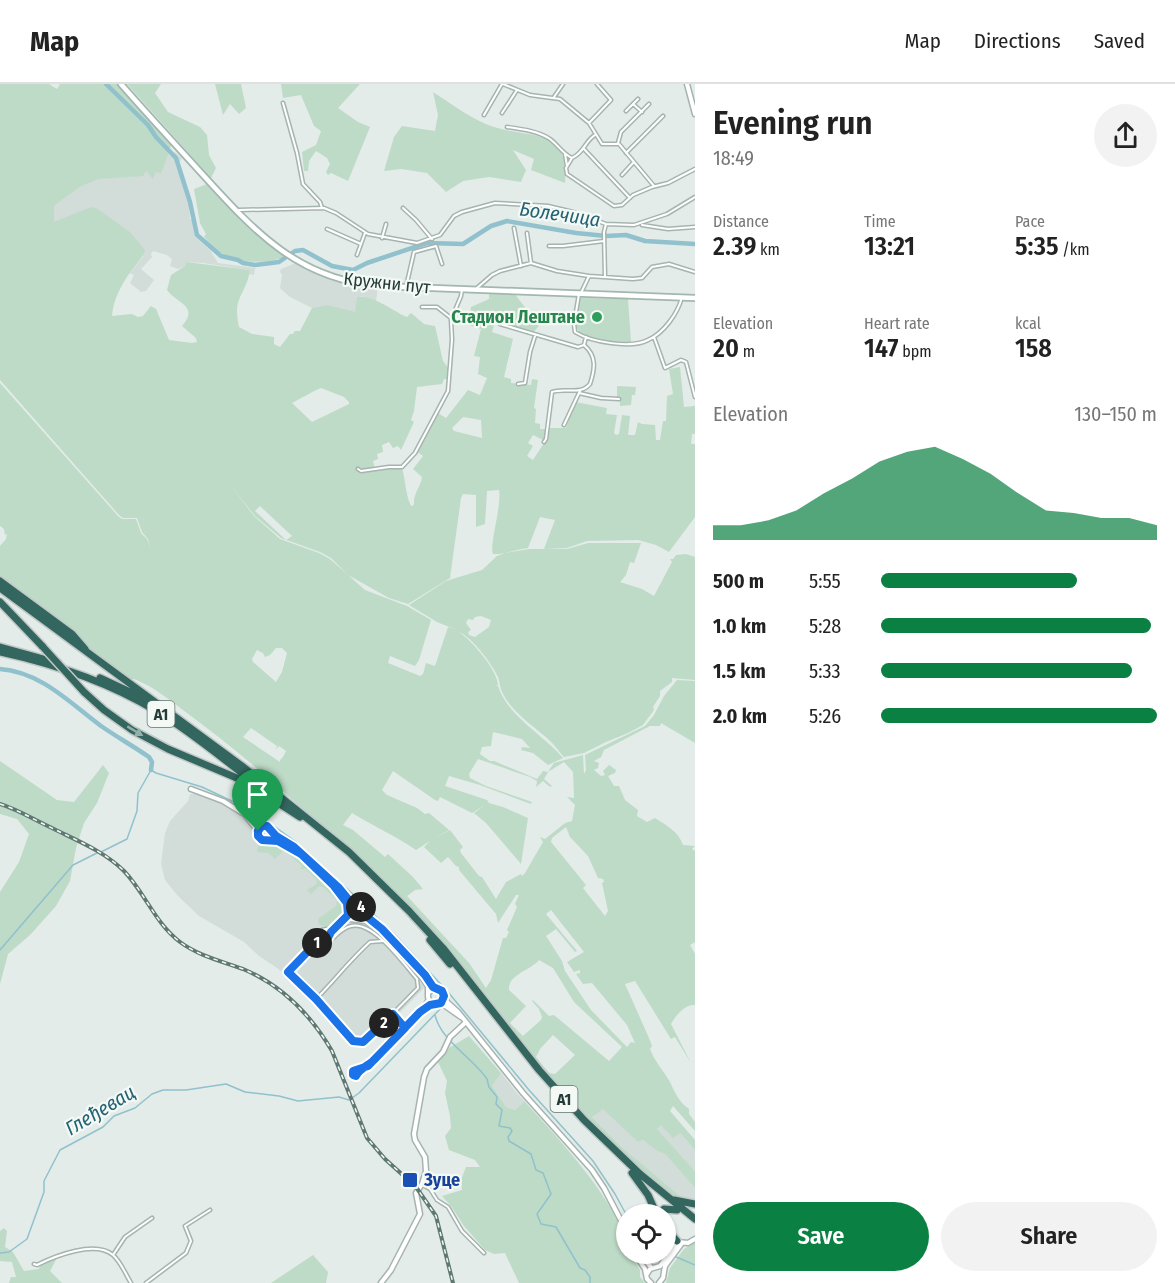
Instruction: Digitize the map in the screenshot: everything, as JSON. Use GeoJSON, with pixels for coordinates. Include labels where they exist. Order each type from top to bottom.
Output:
{"type":"FeatureCollection","features":[{"type":"Feature","properties":{"kind":"highway"},"geometry":{"type":"LineString","coordinates":[[0,580],[72,634],[89,653]]}},
{"type":"Feature","properties":{"kind":"highway"},"geometry":{"type":"LineString","coordinates":[[0,588],[169,713]]}},
{"type":"Feature","properties":{"kind":"highway"},"geometry":{"type":"LineString","coordinates":[[0,602],[84,692],[108,714],[168,749],[244,781],[301,817]]}},
{"type":"Feature","properties":{"kind":"highway"},"geometry":{"type":"LineString","coordinates":[[0,609],[41,644]]}},
{"type":"Feature","properties":{"kind":"highway","name":"A1"},"geometry":{"type":"LineString","coordinates":[[0,647],[50,660],[89,674],[127,690],[169,713],[266,784],[349,852],[430,933],[539,1070],[584,1120],[633,1168],[695,1217]]}},
{"type":"Feature","properties":{"kind":"highway","name":"A1"},"geometry":{"type":"LineString","coordinates":[[0,652],[72,672],[145,705],[170,720],[301,817],[338,848],[399,907],[440,951],[493,1013],[561,1102],[632,1173],[695,1225]]}},
{"type":"Feature","properties":{"kind":"highway"},"geometry":{"type":"LineString","coordinates":[[632,1173],[652,1204]]}},
{"type":"Feature","properties":{"kind":"highway"},"geometry":{"type":"LineString","coordinates":[[669,1198],[695,1205],[695,1217]]}},
{"type":"Feature","properties":{"kind":"main road","name":"Кружни пут"},"geometry":{"type":"LineString","coordinates":[[121,84],[236,212],[262,237],[286,255],[314,270],[343,280],[374,286],[695,298]]}},
{"type":"Feature","properties":{"kind":"street"},"geometry":{"type":"LineString","coordinates":[[484,115],[502,84],[512,86],[533,95],[560,99],[589,123],[603,145],[618,143]]}},
{"type":"Feature","properties":{"kind":"street"},"geometry":{"type":"LineString","coordinates":[[554,97],[563,84]]}},
{"type":"Feature","properties":{"kind":"street"},"geometry":{"type":"LineString","coordinates":[[589,123],[611,100],[597,84]]}},
{"type":"Feature","properties":{"kind":"street"},"geometry":{"type":"LineString","coordinates":[[687,84],[695,114]]}},
{"type":"Feature","properties":{"kind":"street"},"geometry":{"type":"LineString","coordinates":[[502,113],[517,89]]}},
{"type":"Feature","properties":{"kind":"street"},"geometry":{"type":"LineString","coordinates":[[626,111],[638,99]]}},
{"type":"Feature","properties":{"kind":"street"},"geometry":{"type":"LineString","coordinates":[[283,103],[303,184],[320,202],[322,208]]}},
{"type":"Feature","properties":{"kind":"street"},"geometry":{"type":"LineString","coordinates":[[633,104],[642,112]]}},
{"type":"Feature","properties":{"kind":"street"},"geometry":{"type":"LineString","coordinates":[[618,143],[621,132],[649,104]]}},
{"type":"Feature","properties":{"kind":"street"},"geometry":{"type":"LineString","coordinates":[[626,153],[663,116]]}},
{"type":"Feature","properties":{"kind":"street"},"geometry":{"type":"LineString","coordinates":[[507,127],[544,135],[565,154],[573,158]]}},
{"type":"Feature","properties":{"kind":"street"},"geometry":{"type":"LineString","coordinates":[[567,166],[573,158],[580,154],[589,139],[596,135]]}},
{"type":"Feature","properties":{"kind":"street"},"geometry":{"type":"LineString","coordinates":[[618,143],[654,186]]}},
{"type":"Feature","properties":{"kind":"street"},"geometry":{"type":"LineString","coordinates":[[584,148],[630,198]]}},
{"type":"Feature","properties":{"kind":"street"},"geometry":{"type":"LineString","coordinates":[[565,154],[567,174],[613,205],[624,204],[630,198],[654,186],[668,183],[695,169]]}},
{"type":"Feature","properties":{"kind":"street"},"geometry":{"type":"LineString","coordinates":[[622,175],[633,163]]}},
{"type":"Feature","properties":{"kind":"street"},"geometry":{"type":"LineString","coordinates":[[236,212],[322,208],[336,213],[365,233],[417,243],[432,239],[442,233],[458,213],[495,204],[548,206],[606,224],[641,224],[672,212],[695,197]]}},
{"type":"Feature","properties":{"kind":"street"},"geometry":{"type":"LineString","coordinates":[[403,208],[432,239]]}},
{"type":"Feature","properties":{"kind":"street"},"geometry":{"type":"LineString","coordinates":[[382,238],[386,224]]}},
{"type":"Feature","properties":{"kind":"street"},"geometry":{"type":"LineString","coordinates":[[605,277],[606,224]]}},
{"type":"Feature","properties":{"kind":"street"},"geometry":{"type":"LineString","coordinates":[[641,224],[661,229],[695,227]]}},
{"type":"Feature","properties":{"kind":"street"},"geometry":{"type":"LineString","coordinates":[[514,228],[521,266]]}},
{"type":"Feature","properties":{"kind":"street"},"geometry":{"type":"LineString","coordinates":[[327,229],[361,244]]}},
{"type":"Feature","properties":{"kind":"street"},"geometry":{"type":"LineString","coordinates":[[357,255],[365,233]]}},
{"type":"Feature","properties":{"kind":"street"},"geometry":{"type":"LineString","coordinates":[[527,233],[531,263]]}},
{"type":"Feature","properties":{"kind":"street"},"geometry":{"type":"LineString","coordinates":[[549,246],[569,246],[604,237]]}},
{"type":"Feature","properties":{"kind":"street"},"geometry":{"type":"LineString","coordinates":[[406,287],[414,252],[436,246],[442,264]]}},
{"type":"Feature","properties":{"kind":"street"},"geometry":{"type":"LineString","coordinates":[[475,290],[492,275],[531,263],[557,271],[589,276],[639,279],[652,267],[671,264],[695,272]]}},
{"type":"Feature","properties":{"kind":"street"},"geometry":{"type":"LineString","coordinates":[[589,276],[580,294],[574,328],[575,332],[586,338],[632,344],[647,341],[671,320],[682,297]]}},
{"type":"Feature","properties":{"kind":"street"},"geometry":{"type":"LineString","coordinates":[[358,469],[361,471],[402,467],[415,453],[443,403],[450,385],[451,318],[462,289]]}},
{"type":"Feature","properties":{"kind":"street"},"geometry":{"type":"LineString","coordinates":[[422,307],[437,307],[451,318]]}},
{"type":"Feature","properties":{"kind":"street"},"geometry":{"type":"LineString","coordinates":[[500,324],[568,346],[584,345]]}},
{"type":"Feature","properties":{"kind":"street"},"geometry":{"type":"LineString","coordinates":[[518,384],[525,383],[535,336]]}},
{"type":"Feature","properties":{"kind":"street"},"geometry":{"type":"LineString","coordinates":[[654,337],[665,368],[681,360],[686,362],[695,397]]}},
{"type":"Feature","properties":{"kind":"street"},"geometry":{"type":"LineString","coordinates":[[584,345],[586,338]]}},
{"type":"Feature","properties":{"kind":"street"},"geometry":{"type":"LineString","coordinates":[[564,425],[579,392],[590,384],[594,365],[590,352],[584,345]]}},
{"type":"Feature","properties":{"kind":"street"},"geometry":{"type":"LineString","coordinates":[[544,442],[552,392],[556,390],[579,392],[601,398],[619,399]]}},
{"type":"Feature","properties":{"kind":"street"},"geometry":{"type":"LineString","coordinates":[[191,789],[223,801],[264,826],[270,827],[273,832],[294,847],[353,905],[359,906],[363,913],[382,929],[384,934]]}},
{"type":"Feature","properties":{"kind":"street"},"geometry":{"type":"LineString","coordinates":[[245,815],[262,840],[270,839],[279,842],[301,854]]}},
{"type":"Feature","properties":{"kind":"street"},"geometry":{"type":"LineString","coordinates":[[258,831],[264,826]]}},
{"type":"Feature","properties":{"kind":"street"},"geometry":{"type":"LineString","coordinates":[[270,839],[273,832]]}},
{"type":"Feature","properties":{"kind":"street"},"geometry":{"type":"LineString","coordinates":[[334,886],[347,903],[349,918]]}},
{"type":"Feature","properties":{"kind":"street"},"geometry":{"type":"LineString","coordinates":[[348,909],[353,905]]}},
{"type":"Feature","properties":{"kind":"street"},"geometry":{"type":"LineString","coordinates":[[360,919],[363,913]]}},
{"type":"Feature","properties":{"kind":"street"},"geometry":{"type":"LineString","coordinates":[[321,938],[327,938],[337,926],[349,918],[360,919],[384,934],[435,988],[440,990],[523,1093],[592,1170],[616,1209]]}},
{"type":"Feature","properties":{"kind":"street"},"geometry":{"type":"LineString","coordinates":[[314,945],[317,949],[340,931],[351,926],[359,926],[383,941],[417,979],[419,985],[417,990],[367,1040],[356,1043],[349,1038],[316,999],[288,972],[314,945],[321,938],[321,931],[337,926]]}},
{"type":"Feature","properties":{"kind":"street"},"geometry":{"type":"LineString","coordinates":[[327,930],[329,934]]}},
{"type":"Feature","properties":{"kind":"street"},"geometry":{"type":"LineString","coordinates":[[316,999],[370,942],[383,941]]}},
{"type":"Feature","properties":{"kind":"street"},"geometry":{"type":"LineString","coordinates":[[360,1069],[374,1060],[420,1012],[428,999],[429,992],[417,968]]}},
{"type":"Feature","properties":{"kind":"street"},"geometry":{"type":"LineString","coordinates":[[429,992],[435,988]]}},
{"type":"Feature","properties":{"kind":"street"},"geometry":{"type":"LineString","coordinates":[[420,1012],[436,1004],[444,996]]}},
{"type":"Feature","properties":{"kind":"street"},"geometry":{"type":"LineString","coordinates":[[428,999],[436,1004],[444,1005],[461,1017]]}},
{"type":"Feature","properties":{"kind":"street"},"geometry":{"type":"LineString","coordinates":[[393,1014],[408,1024]]}},
{"type":"Feature","properties":{"kind":"street"},"geometry":{"type":"LineString","coordinates":[[398,1018],[405,1028]]}},
{"type":"Feature","properties":{"kind":"street"},"geometry":{"type":"LineString","coordinates":[[381,1283],[391,1270],[405,1239],[419,1217],[420,1210],[416,1193],[422,1185],[426,1164],[414,1137],[427,1071],[443,1053],[450,1039],[465,1023]]}},
{"type":"Feature","properties":{"kind":"street"},"geometry":{"type":"LineString","coordinates":[[422,1185],[428,1188],[436,1200],[448,1207],[462,1231],[484,1253]]}},
{"type":"Feature","properties":{"kind":"street"},"geometry":{"type":"LineString","coordinates":[[146,1283],[186,1253],[191,1241],[185,1226],[210,1210]]}},
{"type":"Feature","properties":{"kind":"street"},"geometry":{"type":"LineString","coordinates":[[113,1255],[125,1237],[152,1218]]}},
{"type":"Feature","properties":{"kind":"street"},"geometry":{"type":"LineString","coordinates":[[676,1247],[678,1244],[688,1243],[695,1239]]}},
{"type":"Feature","properties":{"kind":"street"},"geometry":{"type":"LineString","coordinates":[[34,1264],[37,1265],[63,1253],[89,1249],[113,1255],[131,1283]]}},
{"type":"Feature","properties":{"kind":"street"},"geometry":{"type":"LineString","coordinates":[[642,1264],[647,1279],[651,1283]]}},
{"type":"Feature","properties":{"kind":"street"},"geometry":{"type":"LineString","coordinates":[[649,1264],[663,1273]]}},
{"type":"Feature","properties":{"kind":"street"},"geometry":{"type":"LineString","coordinates":[[647,1274],[660,1264]]}},
{"type":"Feature","properties":{"kind":"street"},"geometry":{"type":"LineString","coordinates":[[659,1283],[663,1279],[666,1264]]}},
{"type":"Feature","properties":{"kind":"shaded area"},"geometry":{"type":"Polygon","coordinates":[[[167,152],[173,154],[175,152],[182,158],[179,163],[190,219],[193,219],[195,237],[210,250],[218,263],[255,268],[254,275],[249,274],[250,270],[203,263],[186,262],[185,266],[178,269],[170,266],[172,259],[167,255],[153,251],[152,257],[141,269],[154,280],[146,291],[141,292],[130,283],[134,275],[130,273],[143,257],[142,247],[131,233],[53,222],[54,206],[80,187],[99,179],[146,171],[153,178],[156,172],[161,174],[167,152]]]}},
{"type":"Feature","properties":{"kind":"shaded area"},"geometry":{"type":"Polygon","coordinates":[[[296,263],[315,274],[360,286],[378,287],[376,301],[361,296],[355,312],[327,305],[312,308],[290,297],[280,288],[281,269],[296,263]]]}},
{"type":"Feature","properties":{"kind":"shaded area"},"geometry":{"type":"Polygon","coordinates":[[[190,794],[217,795],[273,827],[354,900],[366,908],[433,979],[369,1044],[361,1047],[353,1045],[333,1019],[295,980],[259,956],[244,942],[199,916],[165,880],[161,864],[165,833],[170,821],[188,801],[190,794]]]}},
{"type":"Feature","properties":{"kind":"shaded area"},"geometry":{"type":"Polygon","coordinates":[[[501,1073],[524,1102],[515,1110],[506,1107],[492,1086],[501,1073]]]}},
{"type":"Feature","properties":{"kind":"shaded area"},"geometry":{"type":"Polygon","coordinates":[[[603,1108],[638,1142],[643,1140],[665,1154],[695,1188],[695,1201],[683,1199],[675,1194],[592,1117],[603,1108]]]}},
{"type":"Feature","properties":{"kind":"shaded area"},"geometry":{"type":"Polygon","coordinates":[[[661,1125],[679,1132],[695,1150],[695,1171],[656,1128],[661,1125]]]}},
{"type":"Feature","properties":{"kind":"green space"},"geometry":{"type":"Polygon","coordinates":[[[0,84],[49,84],[57,89],[60,84],[119,84],[172,143],[161,174],[156,172],[153,179],[146,171],[143,176],[99,179],[80,187],[54,206],[54,222],[91,207],[98,209],[131,233],[145,250],[119,292],[112,316],[132,314],[138,317],[143,316],[151,306],[156,309],[169,340],[197,342],[196,338],[182,326],[189,314],[188,309],[167,290],[171,275],[185,266],[186,262],[250,270],[246,286],[238,302],[239,327],[252,334],[274,337],[274,344],[280,347],[290,334],[300,331],[312,308],[327,305],[355,312],[357,297],[376,300],[407,317],[411,313],[424,324],[435,326],[443,361],[449,369],[450,379],[444,379],[442,384],[417,387],[411,420],[414,422],[401,450],[398,446],[393,448],[389,442],[382,445],[383,452],[377,454],[378,459],[373,461],[375,469],[402,468],[411,506],[414,505],[422,477],[413,469],[423,456],[416,451],[438,413],[446,418],[468,390],[480,395],[487,378],[478,374],[480,357],[474,356],[481,329],[469,325],[471,307],[489,299],[489,292],[514,293],[527,310],[543,321],[532,334],[507,326],[509,318],[497,315],[492,332],[513,339],[504,377],[511,379],[511,383],[531,385],[532,379],[538,380],[534,408],[536,409],[535,423],[540,424],[540,429],[546,429],[545,439],[533,435],[528,443],[533,446],[527,456],[533,460],[546,440],[548,428],[566,428],[575,402],[607,408],[606,414],[617,415],[614,433],[616,435],[619,434],[622,415],[630,416],[628,435],[635,435],[638,422],[655,425],[656,440],[660,440],[663,421],[666,421],[667,396],[673,394],[669,369],[680,367],[684,407],[695,406],[695,434],[692,434],[691,444],[695,444],[695,517],[669,552],[656,545],[638,540],[587,541],[567,548],[544,549],[567,549],[588,543],[641,543],[634,563],[630,562],[626,575],[620,582],[642,589],[654,596],[672,562],[670,559],[676,555],[686,554],[695,557],[695,680],[672,678],[672,682],[660,691],[660,696],[653,707],[654,710],[643,725],[584,753],[564,757],[551,742],[512,707],[503,694],[498,677],[486,658],[470,639],[459,632],[489,664],[497,678],[498,685],[496,686],[510,707],[563,758],[548,765],[533,753],[521,750],[522,747],[530,748],[522,739],[493,732],[491,746],[482,747],[480,754],[490,761],[537,779],[543,771],[548,772],[554,763],[583,755],[584,774],[585,755],[645,726],[677,680],[695,681],[695,743],[661,723],[660,726],[650,726],[604,750],[601,757],[594,761],[599,763],[598,768],[594,770],[601,776],[605,775],[603,771],[609,765],[616,770],[608,776],[614,786],[619,786],[625,800],[638,810],[637,816],[647,822],[655,818],[668,826],[683,845],[695,846],[692,849],[695,851],[695,942],[690,945],[695,954],[695,1005],[684,1008],[671,1024],[691,1063],[675,1037],[671,1039],[635,981],[625,984],[649,1038],[652,1054],[678,1097],[689,1109],[689,1114],[695,1122],[695,1131],[673,1106],[670,1111],[695,1140],[695,1150],[680,1133],[673,1138],[661,1125],[657,1129],[695,1171],[695,1188],[665,1154],[643,1140],[638,1142],[603,1109],[592,1117],[624,1149],[683,1199],[675,1197],[652,1181],[575,1106],[536,1061],[482,989],[443,943],[336,838],[218,737],[162,694],[131,679],[93,652],[77,635],[0,578],[0,546],[7,534],[5,535],[4,529],[0,526],[0,383],[118,516],[122,519],[136,519],[141,533],[147,539],[150,547],[148,539],[142,532],[137,518],[123,518],[0,380],[0,84]],[[321,388],[292,403],[312,422],[349,404],[344,397],[321,388]],[[463,417],[452,428],[454,431],[482,438],[481,420],[463,417]],[[232,487],[254,516],[280,539],[330,559],[348,575],[331,558],[281,538],[255,516],[232,487]],[[499,490],[487,491],[485,524],[476,527],[476,495],[463,494],[450,578],[408,604],[389,598],[348,575],[365,590],[407,606],[431,620],[419,660],[415,666],[390,656],[388,663],[420,676],[423,674],[426,663],[435,666],[448,627],[457,630],[437,622],[409,605],[446,581],[482,570],[497,556],[504,553],[493,554],[492,550],[499,490]],[[260,506],[255,511],[286,540],[292,536],[260,506]],[[540,517],[528,548],[507,553],[544,549],[555,520],[540,517]],[[481,616],[473,620],[468,619],[466,623],[471,630],[468,632],[469,635],[475,637],[489,627],[491,620],[481,616]],[[276,648],[265,657],[257,650],[252,659],[276,682],[282,672],[287,653],[282,648],[276,648]],[[251,728],[243,737],[280,762],[286,751],[279,746],[276,749],[277,746],[251,728]],[[478,759],[469,774],[470,778],[532,802],[531,804],[449,776],[445,786],[487,800],[489,803],[528,818],[521,864],[486,823],[474,813],[485,805],[472,813],[440,797],[438,801],[435,800],[393,771],[382,790],[387,795],[425,814],[429,813],[449,830],[433,839],[450,830],[463,847],[460,850],[461,853],[482,877],[496,899],[506,882],[525,873],[543,842],[540,837],[545,839],[565,823],[572,821],[575,805],[567,797],[574,798],[573,772],[564,762],[548,772],[544,779],[552,786],[550,787],[543,781],[536,787],[537,781],[530,777],[478,759]],[[352,813],[343,825],[353,830],[385,857],[388,854],[413,877],[423,889],[415,890],[407,896],[469,963],[486,988],[491,980],[503,938],[506,938],[509,932],[507,930],[517,907],[515,904],[519,895],[516,895],[498,923],[496,914],[459,870],[459,867],[448,857],[441,863],[424,847],[430,841],[416,850],[352,813]],[[566,827],[552,838],[551,842],[586,885],[583,888],[605,916],[608,911],[602,883],[604,882],[603,879],[598,878],[588,856],[570,837],[566,827]],[[551,910],[546,914],[577,951],[575,952],[556,929],[546,936],[562,961],[565,971],[591,1010],[627,1047],[631,1042],[635,1043],[627,1025],[592,983],[583,984],[576,974],[580,973],[580,970],[574,972],[567,962],[584,952],[551,910]],[[539,960],[512,980],[509,990],[526,1006],[510,1023],[523,1036],[541,1020],[539,1009],[533,1000],[549,1016],[554,1015],[609,1061],[622,1047],[574,1002],[553,968],[539,960]],[[553,1035],[536,1057],[549,1073],[555,1074],[575,1055],[553,1035]]]}},
{"type":"Feature","properties":{"kind":"green space"},"geometry":{"type":"Polygon","coordinates":[[[127,84],[161,84],[155,93],[168,112],[200,127],[207,135],[209,155],[216,168],[211,178],[127,84]]]}},
{"type":"Feature","properties":{"kind":"green space"},"geometry":{"type":"Polygon","coordinates":[[[215,84],[241,84],[246,108],[239,114],[230,104],[223,115],[215,84]]]}},
{"type":"Feature","properties":{"kind":"green space"},"geometry":{"type":"Polygon","coordinates":[[[281,84],[360,84],[338,108],[358,122],[370,127],[348,181],[331,173],[328,175],[326,172],[330,164],[327,158],[316,151],[309,161],[308,171],[304,171],[302,152],[316,145],[321,131],[314,126],[301,95],[283,98],[281,84]]]}},
{"type":"Feature","properties":{"kind":"green space"},"geometry":{"type":"Polygon","coordinates":[[[433,92],[486,124],[508,131],[546,138],[555,144],[561,152],[565,165],[565,183],[531,170],[534,159],[513,150],[526,170],[521,182],[489,177],[463,181],[446,192],[427,173],[401,169],[384,171],[394,137],[402,126],[435,131],[438,115],[433,92]]]}},
{"type":"Feature","properties":{"kind":"green space"},"geometry":{"type":"Polygon","coordinates":[[[207,184],[251,230],[286,257],[262,262],[245,261],[229,257],[214,248],[204,237],[206,234],[200,223],[194,189],[207,184]]]}},
{"type":"Feature","properties":{"kind":"green space"},"geometry":{"type":"Polygon","coordinates":[[[580,298],[628,299],[631,342],[605,341],[580,334],[576,326],[580,298]]]}},
{"type":"Feature","properties":{"kind":"green space"},"geometry":{"type":"Polygon","coordinates":[[[617,386],[636,387],[631,405],[620,406],[617,386]]]}},
{"type":"Feature","properties":{"kind":"green space"},"geometry":{"type":"Polygon","coordinates":[[[0,761],[57,800],[74,802],[103,765],[109,773],[97,803],[84,823],[76,848],[70,881],[56,906],[31,934],[8,954],[0,984],[0,892],[19,862],[29,834],[17,819],[0,814],[0,761]]]}},
{"type":"Feature","properties":{"kind":"green space"},"geometry":{"type":"Polygon","coordinates":[[[275,843],[303,862],[342,900],[345,911],[340,920],[328,927],[319,925],[318,919],[336,906],[337,900],[319,886],[311,894],[307,890],[317,884],[316,879],[306,869],[300,869],[294,877],[302,866],[284,850],[275,859],[269,853],[257,850],[262,844],[275,843]]]}},
{"type":"Feature","properties":{"kind":"green space"},"geometry":{"type":"Polygon","coordinates":[[[469,1036],[501,1073],[492,1086],[506,1107],[515,1110],[524,1102],[518,1094],[566,1148],[601,1192],[616,1219],[616,1264],[636,1264],[640,1270],[640,1277],[645,1283],[519,1283],[505,1253],[494,1254],[485,1250],[464,1226],[442,1196],[462,1190],[461,1180],[466,1167],[480,1167],[475,1160],[449,1150],[445,1136],[451,1128],[445,1093],[447,1081],[438,1062],[449,1048],[469,1036]]]}},
{"type":"Feature","properties":{"kind":"green space"},"geometry":{"type":"Polygon","coordinates":[[[4,1228],[7,1231],[5,1247],[13,1252],[24,1271],[39,1269],[40,1265],[58,1256],[50,1271],[62,1283],[9,1283],[11,1277],[16,1277],[12,1262],[0,1261],[0,1231],[4,1228]]]}},
{"type":"Feature","properties":{"kind":"green space"},"geometry":{"type":"Polygon","coordinates":[[[695,1242],[695,1283],[666,1283],[670,1268],[676,1264],[676,1260],[684,1249],[695,1242]]]}},
{"type":"Feature","properties":{"kind":"green space"},"geometry":{"type":"Polygon","coordinates":[[[313,1255],[328,1272],[326,1283],[271,1283],[313,1255]]]}},
{"type":"Feature","properties":{"kind":"waterway","name":"Болечица"},"geometry":{"type":"LineString","coordinates":[[106,84],[148,125],[176,158],[190,202],[197,235],[221,256],[243,263],[255,265],[279,262],[295,251],[303,250],[332,266],[353,270],[427,243],[463,244],[491,226],[507,221],[576,233],[626,235],[645,241],[695,244]]}},
{"type":"Feature","properties":{"kind":"waterway"},"geometry":{"type":"LineString","coordinates":[[0,669],[29,676],[54,690],[101,726],[149,757],[152,762],[151,770]]}},
{"type":"Feature","properties":{"kind":"waterway"},"geometry":{"type":"LineString","coordinates":[[101,852],[127,839],[137,811],[138,793],[151,770],[202,787],[253,811],[296,842],[396,936],[448,992],[529,1090],[593,1161],[620,1204]]}},
{"type":"Feature","properties":{"kind":"waterway"},"geometry":{"type":"LineString","coordinates":[[0,950],[73,865],[97,853]]}},
{"type":"Feature","properties":{"kind":"waterway","name":"Глеђевац"},"geometry":{"type":"LineString","coordinates":[[352,1098],[441,1008]]}},
{"type":"Feature","properties":{"kind":"waterway"},"geometry":{"type":"LineString","coordinates":[[435,1015],[438,1024],[450,1041],[487,1079],[489,1087],[497,1097],[496,1104],[502,1110],[499,1126],[510,1128],[512,1131],[508,1137],[509,1141],[531,1154],[536,1170],[543,1173],[551,1194],[537,1214],[541,1224],[556,1227],[580,1268],[585,1270],[590,1277],[590,1283]]}},
{"type":"Feature","properties":{"kind":"waterway","name":"Глеђевац"},"geometry":{"type":"LineString","coordinates":[[0,1253],[9,1252],[27,1239],[44,1192],[44,1181],[60,1150],[103,1127],[114,1116],[135,1108],[152,1094],[163,1090],[186,1090],[226,1084],[245,1092],[298,1101],[339,1097],[349,1100]]}},
{"type":"Feature","properties":{"kind":"waterway"},"geometry":{"type":"LineString","coordinates":[[676,1257],[695,1265]]}},
{"type":"Feature","properties":{"kind":"railway"},"geometry":{"type":"LineString","coordinates":[[0,804],[21,812],[108,858],[124,871],[164,926],[180,942],[202,955],[257,976],[282,992],[305,1013],[332,1051],[367,1138],[385,1159],[416,1187],[436,1216],[453,1283]]}},
{"type":"Feature","properties":{"kind":"place","name":"Стадион Лештане"},"geometry":{"type":"Point","coordinates":[597,317]}},
{"type":"Feature","properties":{"kind":"place","name":"Зуце"},"geometry":{"type":"Point","coordinates":[410,1180]}},
{"type":"Feature","properties":{"kind":"route"},"geometry":{"type":"LineString","coordinates":[[258,831],[258,836],[262,840],[278,841],[301,854],[334,886],[348,906],[348,915],[329,934],[328,938],[314,945],[288,972],[356,1043],[367,1040],[393,1014],[398,1018],[399,1021],[405,1028],[374,1060],[368,1066],[353,1071],[353,1075],[356,1076],[360,1069],[368,1066],[374,1060],[420,1012],[430,1005],[441,1003],[444,998],[443,993],[433,987],[421,970],[384,934],[382,929],[363,913],[361,907],[353,905],[339,888],[334,886],[294,847],[276,836],[272,828],[262,826],[258,831]]}}]}
